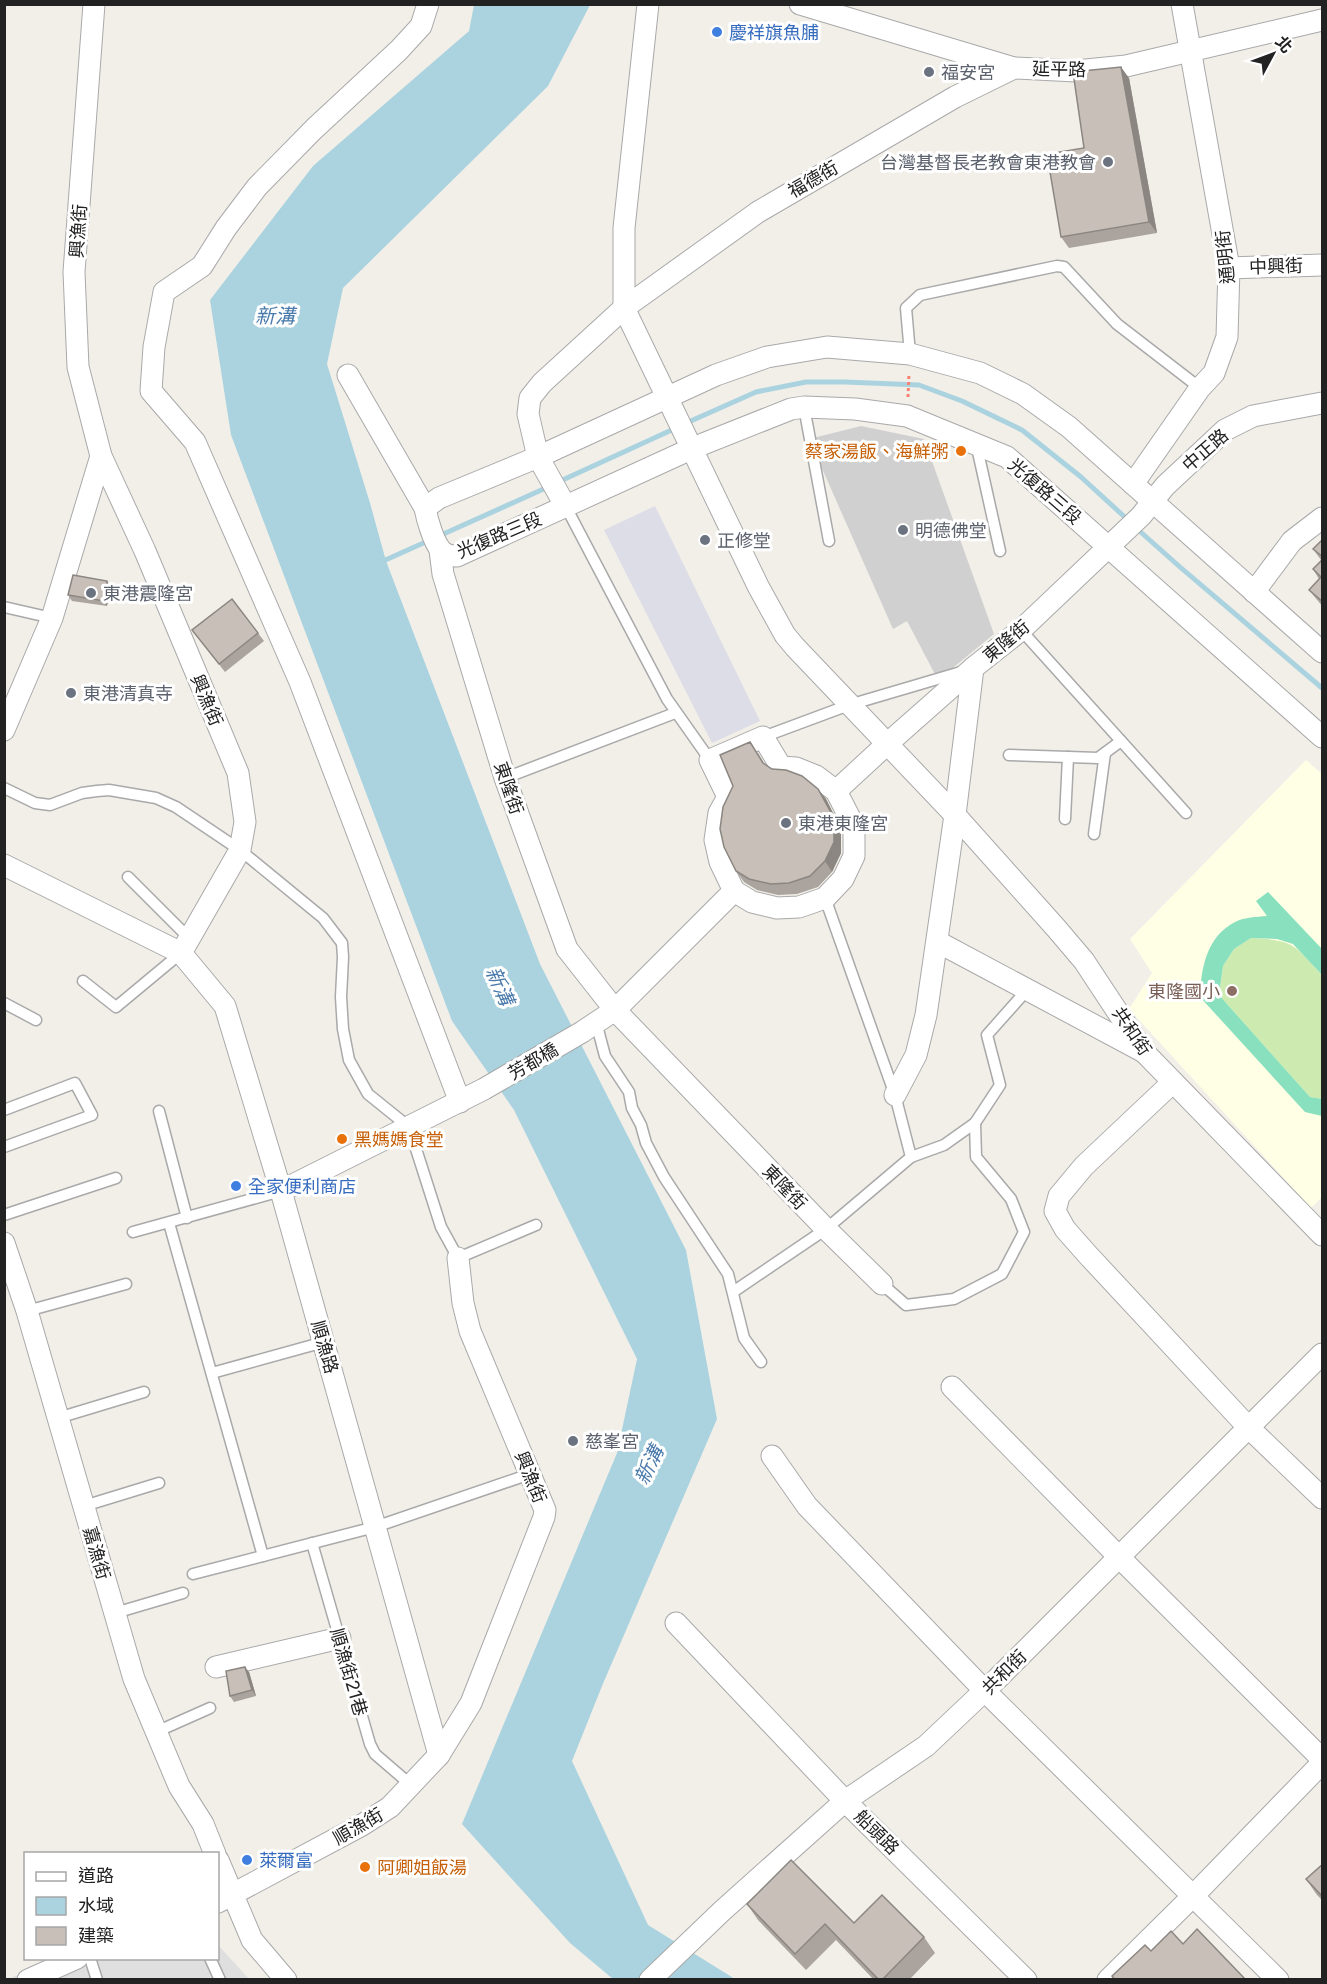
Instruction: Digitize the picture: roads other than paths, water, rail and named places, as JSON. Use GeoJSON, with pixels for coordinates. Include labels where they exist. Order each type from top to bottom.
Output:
{"type":"FeatureCollection","features":[{"type":"Feature","properties":{"kind":"street","name":"興漁街"},"geometry":{"type":"LineString","coordinates":[[94,4],[75,272],[78,368],[102,456],[145,551],[238,773],[245,822],[240,850],[185,946]]}},
{"type":"Feature","properties":{"kind":"street"},"geometry":{"type":"LineString","coordinates":[[281,1191],[459,1102],[300,682],[195,442],[151,391],[154,347],[164,292],[202,266],[226,228],[257,187],[314,129],[399,50],[421,26],[428,4]]}},
{"type":"Feature","properties":{"kind":"street"},"geometry":{"type":"LineString","coordinates":[[648,4],[624,228],[624,308],[758,586],[785,635],[886,744]]}},
{"type":"Feature","properties":{"kind":"street","name":"延平路"},"geometry":{"type":"LineString","coordinates":[[800,4],[1014,68],[1083,71],[1126,66],[1192,51],[1320,15]]}},
{"type":"Feature","properties":{"kind":"street","name":"通明街"},"geometry":{"type":"LineString","coordinates":[[1133,484],[1200,388],[1214,373],[1227,337],[1229,268],[1182,4]]}},
{"type":"Feature","properties":{"kind":"street","name":"福德街"},"geometry":{"type":"LineString","coordinates":[[538,457],[528,414],[530,398],[542,383],[624,308],[758,212],[955,97],[1014,68]]}},
{"type":"Feature","properties":{"kind":"street","name":"中興街"},"geometry":{"type":"LineString","coordinates":[[1229,268],[1323,265]]}},
{"type":"Feature","properties":{"kind":"street"},"geometry":{"type":"LineString","coordinates":[[426,513],[439,498],[670,405],[716,375],[768,357],[827,347],[910,354],[980,373],[1023,394],[1069,427],[1133,484],[1147,509],[1254,592],[1323,652]]}},
{"type":"Feature","properties":{"kind":"street","name":"光復路三段"},"geometry":{"type":"LineString","coordinates":[[348,375],[426,513],[440,550],[448,556],[457,556],[566,507],[691,443],[790,409],[804,407],[855,409],[907,416],[1007,457],[1115,540],[1323,736]]}},
{"type":"Feature","properties":{"kind":"street","name":"中正路"},"geometry":{"type":"LineString","coordinates":[[1115,540],[1207,445],[1239,422],[1253,416],[1323,404]]}},
{"type":"Feature","properties":{"kind":"street"},"geometry":{"type":"LineString","coordinates":[[4,730],[52,618],[102,456]]}},
{"type":"Feature","properties":{"kind":"street"},"geometry":{"type":"LineString","coordinates":[[538,457],[566,507]]}},
{"type":"Feature","properties":{"kind":"street"},"geometry":{"type":"LineString","coordinates":[[1254,592],[1292,541],[1323,518]]}},
{"type":"Feature","properties":{"kind":"street","name":"東隆街"},"geometry":{"type":"LineString","coordinates":[[837,791],[886,744],[973,668],[1021,630],[1115,540]]}},
{"type":"Feature","properties":{"kind":"street","name":"東隆街"},"geometry":{"type":"LineString","coordinates":[[440,550],[443,573],[505,778],[567,949],[615,1010],[882,1284]]}},
{"type":"Feature","properties":{"kind":"street"},"geometry":{"type":"LineString","coordinates":[[894,1095],[916,1055],[926,1015],[956,815],[973,668]]}},
{"type":"Feature","properties":{"kind":"street"},"geometry":{"type":"LineString","coordinates":[[763,736],[781,767],[796,768],[816,776],[837,791],[854,826],[854,856],[843,879],[825,898],[799,906],[777,909],[752,903],[734,891],[720,862],[715,840],[720,813],[728,797],[710,760],[763,736]]}},
{"type":"Feature","properties":{"kind":"street","name":"共和街"},"geometry":{"type":"LineString","coordinates":[[886,744],[956,815],[1084,961],[1144,1052],[1323,1235]]}},
{"type":"Feature","properties":{"kind":"street"},"geometry":{"type":"LineString","coordinates":[[4,865],[185,946]]}},
{"type":"Feature","properties":{"kind":"street"},"geometry":{"type":"LineString","coordinates":[[615,1010],[734,891]]}},
{"type":"Feature","properties":{"kind":"street"},"geometry":{"type":"LineString","coordinates":[[938,942],[1144,1052]]}},
{"type":"Feature","properties":{"kind":"street","name":"順漁路"},"geometry":{"type":"LineString","coordinates":[[185,946],[225,1006],[281,1191],[439,1755]]}},
{"type":"Feature","properties":{"kind":"street","name":"芳都橋"},"geometry":{"type":"LineString","coordinates":[[459,1102],[615,1010]]}},
{"type":"Feature","properties":{"kind":"street"},"geometry":{"type":"LineString","coordinates":[[1173,1082],[1084,1166],[1059,1196],[1055,1212],[1065,1229],[1087,1254],[1250,1428],[1323,1498]]}},
{"type":"Feature","properties":{"kind":"street","name":"嘉漁街"},"geometry":{"type":"LineString","coordinates":[[4,1243],[27,1311],[134,1679],[179,1786],[203,1824],[214,1852]]}},
{"type":"Feature","properties":{"kind":"street","name":"興漁街"},"geometry":{"type":"LineString","coordinates":[[439,1755],[471,1703],[545,1510],[471,1331],[463,1303],[458,1258]]}},
{"type":"Feature","properties":{"kind":"street","name":"共和街"},"geometry":{"type":"LineString","coordinates":[[845,1801],[926,1746],[1323,1354]]}},
{"type":"Feature","properties":{"kind":"street"},"geometry":{"type":"LineString","coordinates":[[952,1387],[1323,1761],[1194,1895],[1108,1980]]}},
{"type":"Feature","properties":{"kind":"street"},"geometry":{"type":"LineString","coordinates":[[772,1456],[807,1506],[985,1690],[1278,1980]]}},
{"type":"Feature","properties":{"kind":"street"},"geometry":{"type":"LineString","coordinates":[[676,1623],[845,1801]]}},
{"type":"Feature","properties":{"kind":"street"},"geometry":{"type":"LineString","coordinates":[[216,1667],[340,1638]]}},
{"type":"Feature","properties":{"kind":"street","name":"順漁街"},"geometry":{"type":"LineString","coordinates":[[225,1899],[362,1825],[390,1807],[439,1755]]}},
{"type":"Feature","properties":{"kind":"street","name":"船頭路"},"geometry":{"type":"LineString","coordinates":[[650,1980],[722,1911],[845,1801],[1026,1980]]}},
{"type":"Feature","properties":{"kind":"street"},"geometry":{"type":"LineString","coordinates":[[219,1866],[225,1899],[252,1940],[286,1980]]}},
{"type":"Feature","properties":{"kind":"street"},"geometry":{"type":"LineString","coordinates":[[28,1980],[75,1960]]}},
{"type":"Feature","properties":{"kind":"lane"},"geometry":{"type":"LineString","coordinates":[[910,354],[906,308],[920,295],[1057,266],[1064,267],[1118,324],[1200,388]]}},
{"type":"Feature","properties":{"kind":"lane"},"geometry":{"type":"LineString","coordinates":[[804,407],[829,541]]}},
{"type":"Feature","properties":{"kind":"lane"},"geometry":{"type":"LineString","coordinates":[[976,443],[1000,551]]}},
{"type":"Feature","properties":{"kind":"lane"},"geometry":{"type":"LineString","coordinates":[[566,507],[675,713],[710,760]]}},
{"type":"Feature","properties":{"kind":"lane"},"geometry":{"type":"LineString","coordinates":[[4,608],[52,618]]}},
{"type":"Feature","properties":{"kind":"lane"},"geometry":{"type":"LineString","coordinates":[[1021,630],[1186,813]]}},
{"type":"Feature","properties":{"kind":"lane"},"geometry":{"type":"LineString","coordinates":[[763,736],[849,705],[973,668]]}},
{"type":"Feature","properties":{"kind":"lane"},"geometry":{"type":"LineString","coordinates":[[505,778],[675,713]]}},
{"type":"Feature","properties":{"kind":"lane"},"geometry":{"type":"LineString","coordinates":[[1009,755],[1098,758],[1121,741]]}},
{"type":"Feature","properties":{"kind":"lane"},"geometry":{"type":"LineString","coordinates":[[1094,834],[1105,753]]}},
{"type":"Feature","properties":{"kind":"lane"},"geometry":{"type":"LineString","coordinates":[[1065,819],[1068,757]]}},
{"type":"Feature","properties":{"kind":"lane"},"geometry":{"type":"LineString","coordinates":[[4,788],[35,802],[50,805],[82,793],[109,790],[156,798],[176,807],[240,850],[323,918],[342,944],[342,1018],[349,1060],[368,1094],[409,1127],[441,1227],[458,1258],[536,1225]]}},
{"type":"Feature","properties":{"kind":"lane"},"geometry":{"type":"LineString","coordinates":[[83,981],[116,1007],[185,946],[128,877]]}},
{"type":"Feature","properties":{"kind":"lane"},"geometry":{"type":"LineString","coordinates":[[825,898],[894,1095],[911,1157]]}},
{"type":"Feature","properties":{"kind":"lane"},"geometry":{"type":"LineString","coordinates":[[733,1292],[826,1229],[911,1157],[945,1145],[975,1123],[1000,1085],[987,1035],[1027,990]]}},
{"type":"Feature","properties":{"kind":"lane"},"geometry":{"type":"LineString","coordinates":[[4,1003],[36,1020]]}},
{"type":"Feature","properties":{"kind":"lane"},"geometry":{"type":"LineString","coordinates":[[589,1027],[629,1092],[632,1108],[641,1125],[646,1143],[664,1177],[728,1274],[744,1338],[760,1362]]}},
{"type":"Feature","properties":{"kind":"lane"},"geometry":{"type":"LineString","coordinates":[[4,1110],[75,1083],[92,1115],[4,1147]]}},
{"type":"Feature","properties":{"kind":"lane"},"geometry":{"type":"LineString","coordinates":[[159,1111],[187,1218]]}},
{"type":"Feature","properties":{"kind":"lane"},"geometry":{"type":"LineString","coordinates":[[882,1284],[906,1305],[921,1304],[954,1299],[1002,1274],[1024,1232],[1011,1198],[976,1157],[975,1123]]}},
{"type":"Feature","properties":{"kind":"lane"},"geometry":{"type":"LineString","coordinates":[[4,1215],[116,1178]]}},
{"type":"Feature","properties":{"kind":"lane"},"geometry":{"type":"LineString","coordinates":[[133,1232],[281,1191]]}},
{"type":"Feature","properties":{"kind":"lane"},"geometry":{"type":"LineString","coordinates":[[169,1223],[264,1556]]}},
{"type":"Feature","properties":{"kind":"lane"},"geometry":{"type":"LineString","coordinates":[[27,1311],[126,1284]]}},
{"type":"Feature","properties":{"kind":"lane"},"geometry":{"type":"LineString","coordinates":[[212,1372],[324,1342]]}},
{"type":"Feature","properties":{"kind":"lane"},"geometry":{"type":"LineString","coordinates":[[58,1418],[144,1392]]}},
{"type":"Feature","properties":{"kind":"lane"},"geometry":{"type":"LineString","coordinates":[[193,1574],[375,1527],[530,1474]]}},
{"type":"Feature","properties":{"kind":"lane"},"geometry":{"type":"LineString","coordinates":[[84,1506],[159,1483]]}},
{"type":"Feature","properties":{"kind":"lane","name":"順漁街21巷"},"geometry":{"type":"LineString","coordinates":[[312,1543],[370,1744],[375,1754],[411,1785]]}},
{"type":"Feature","properties":{"kind":"lane"},"geometry":{"type":"LineString","coordinates":[[115,1613],[183,1593]]}},
{"type":"Feature","properties":{"kind":"lane"},"geometry":{"type":"LineString","coordinates":[[156,1731],[210,1708]]}},
{"type":"Feature","properties":{"kind":"lane"},"geometry":{"type":"LineString","coordinates":[[90,1960],[97,1980]]}},
{"type":"Feature","properties":{"kind":"lane"},"geometry":{"type":"LineString","coordinates":[[210,1960],[220,1980]]}},
{"type":"Feature","properties":{"kind":"water","name":"新溝"},"geometry":{"type":"Polygon","coordinates":[[[474,5],[590,5],[548,86],[343,288],[327,364],[386,561],[540,964],[686,1250],[717,1419],[572,1761],[648,1925],[735,1979],[613,1979],[570,1943],[462,1824],[617,1453],[637,1359],[514,1110],[452,1021],[231,435],[210,300],[313,166],[469,31],[474,5]]]}},
{"type":"Feature","properties":{"kind":"waterway"},"geometry":{"type":"LineString","coordinates":[[684,424],[756,392],[806,382],[919,385],[962,401],[1022,430],[1081,477],[1128,520]]}},
{"type":"Feature","properties":{"kind":"waterway"},"geometry":{"type":"LineString","coordinates":[[556,483],[676,428]]}},
{"type":"Feature","properties":{"kind":"waterway"},"geometry":{"type":"LineString","coordinates":[[439,536],[548,487]]}},
{"type":"Feature","properties":{"kind":"waterway"},"geometry":{"type":"LineString","coordinates":[[1135,527],[1322,688]]}},
{"type":"Feature","properties":{"kind":"waterway"},"geometry":{"type":"LineString","coordinates":[[381,562],[430,540]]}},
{"type":"Feature","properties":{"kind":"place","name":"慶祥旗魚脯"},"geometry":{"type":"Point","coordinates":[717,32]}},
{"type":"Feature","properties":{"kind":"place","name":"福安宮"},"geometry":{"type":"Point","coordinates":[929,72]}},
{"type":"Feature","properties":{"kind":"place","name":"台灣基督長老教會東港教會"},"geometry":{"type":"Point","coordinates":[1108,162]}},
{"type":"Feature","properties":{"kind":"place","name":"蔡家湯飯、海鮮粥"},"geometry":{"type":"Point","coordinates":[961,451]}},
{"type":"Feature","properties":{"kind":"place","name":"明德佛堂"},"geometry":{"type":"Point","coordinates":[903,530]}},
{"type":"Feature","properties":{"kind":"place","name":"正修堂"},"geometry":{"type":"Point","coordinates":[705,540]}},
{"type":"Feature","properties":{"kind":"place","name":"東港震隆宮"},"geometry":{"type":"Point","coordinates":[91,593]}},
{"type":"Feature","properties":{"kind":"place","name":"東港清真寺"},"geometry":{"type":"Point","coordinates":[71,693]}},
{"type":"Feature","properties":{"kind":"place","name":"東港東隆宮"},"geometry":{"type":"Point","coordinates":[786,823]}},
{"type":"Feature","properties":{"kind":"place","name":"東隆國小"},"geometry":{"type":"Point","coordinates":[1232,991]}},
{"type":"Feature","properties":{"kind":"place","name":"黑媽媽食堂"},"geometry":{"type":"Point","coordinates":[342,1139]}},
{"type":"Feature","properties":{"kind":"place","name":"全家便利商店"},"geometry":{"type":"Point","coordinates":[236,1186]}},
{"type":"Feature","properties":{"kind":"place","name":"慈峯宮"},"geometry":{"type":"Point","coordinates":[573,1441]}},
{"type":"Feature","properties":{"kind":"place","name":"萊爾富"},"geometry":{"type":"Point","coordinates":[247,1860]}},
{"type":"Feature","properties":{"kind":"place","name":"阿卿姐飯湯"},"geometry":{"type":"Point","coordinates":[365,1867]}}]}
